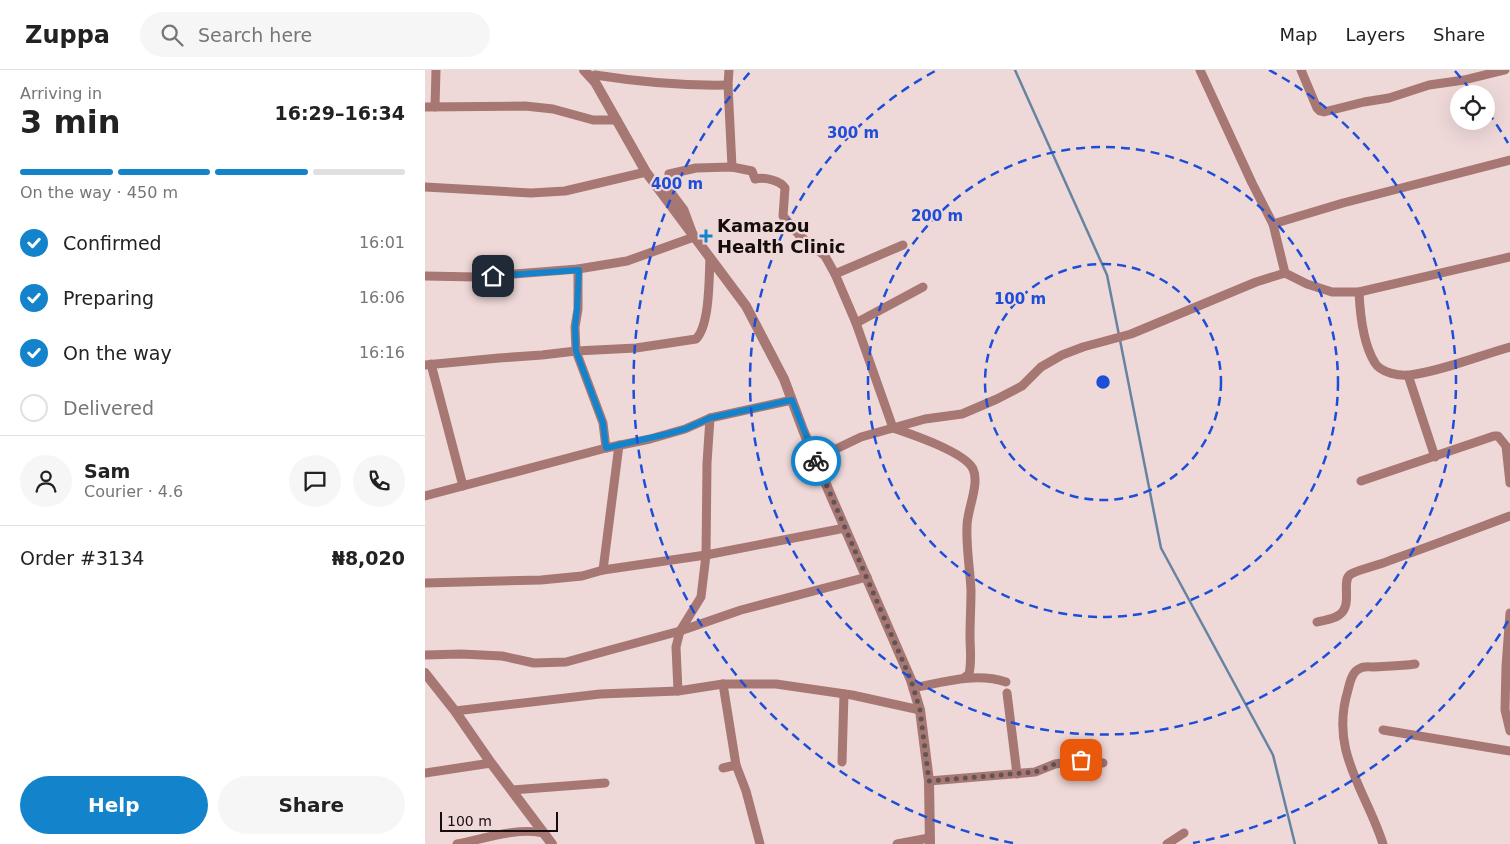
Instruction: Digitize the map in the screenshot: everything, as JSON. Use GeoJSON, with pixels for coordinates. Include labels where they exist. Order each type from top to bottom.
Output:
{"type":"FeatureCollection","features":[{"type":"Feature","properties":{"kind":"street"},"geometry":{"type":"LineString","coordinates":[[435,107],[436,70]]}},
{"type":"Feature","properties":{"kind":"street"},"geometry":{"type":"LineString","coordinates":[[584,70],[595,76],[633,81],[686,85],[728,85]]}},
{"type":"Feature","properties":{"kind":"street"},"geometry":{"type":"LineString","coordinates":[[729,70],[732,167]]}},
{"type":"Feature","properties":{"kind":"street"},"geometry":{"type":"LineString","coordinates":[[1199,70],[1252,184],[1273,224],[1285,273]]}},
{"type":"Feature","properties":{"kind":"street"},"geometry":{"type":"LineString","coordinates":[[1301,70],[1317,108],[1324,112],[1389,98],[1429,85],[1464,80],[1505,70]]}},
{"type":"Feature","properties":{"kind":"street"},"geometry":{"type":"LineString","coordinates":[[595,76],[646,172],[746,306],[784,379],[815,459],[913,688],[920,710],[929,781],[929,841],[897,844]]}},
{"type":"Feature","properties":{"kind":"street"},"geometry":{"type":"LineString","coordinates":[[425,107],[525,106],[553,109],[593,120],[617,120]]}},
{"type":"Feature","properties":{"kind":"street"},"geometry":{"type":"LineString","coordinates":[[1273,224],[1510,160]]}},
{"type":"Feature","properties":{"kind":"street"},"geometry":{"type":"LineString","coordinates":[[694,237],[684,210],[672,194],[669,174],[696,168],[732,167],[752,171],[755,179],[761,178],[783,184],[785,188],[783,216],[800,236],[825,256],[835,274],[856,323],[893,428]]}},
{"type":"Feature","properties":{"kind":"street"},"geometry":{"type":"LineString","coordinates":[[425,187],[531,193],[565,191],[646,172]]}},
{"type":"Feature","properties":{"kind":"street"},"geometry":{"type":"LineString","coordinates":[[425,276],[477,277],[579,270],[627,261],[694,237]]}},
{"type":"Feature","properties":{"kind":"street"},"geometry":{"type":"LineString","coordinates":[[835,274],[903,245]]}},
{"type":"Feature","properties":{"kind":"street"},"geometry":{"type":"LineString","coordinates":[[463,486],[428,364],[576,351],[636,348],[696,339],[701,334],[705,321],[711,257]]}},
{"type":"Feature","properties":{"kind":"street"},"geometry":{"type":"LineString","coordinates":[[815,459],[861,437],[925,420],[962,414],[997,400],[1021,386],[1041,367],[1062,355],[1131,334],[1255,282],[1285,273],[1307,284],[1332,292],[1359,292],[1510,257]]}},
{"type":"Feature","properties":{"kind":"street"},"geometry":{"type":"LineString","coordinates":[[579,270],[575,327],[576,351],[603,423],[606,448]]}},
{"type":"Feature","properties":{"kind":"street"},"geometry":{"type":"LineString","coordinates":[[856,323],[923,287]]}},
{"type":"Feature","properties":{"kind":"street"},"geometry":{"type":"LineString","coordinates":[[1359,292],[1360,318],[1367,343],[1375,364],[1383,370],[1397,375],[1408,375],[1441,368],[1510,347]]}},
{"type":"Feature","properties":{"kind":"street"},"geometry":{"type":"LineString","coordinates":[[1408,375],[1435,457]]}},
{"type":"Feature","properties":{"kind":"street"},"geometry":{"type":"LineString","coordinates":[[425,496],[606,448],[650,439],[710,418],[792,400]]}},
{"type":"Feature","properties":{"kind":"street"},"geometry":{"type":"LineString","coordinates":[[678,691],[676,647],[680,631],[701,596],[706,555],[707,463],[710,418]]}},
{"type":"Feature","properties":{"kind":"street"},"geometry":{"type":"LineString","coordinates":[[893,428],[915,435],[953,453],[967,462],[973,470],[975,480],[967,524],[971,592],[971,666],[969,674],[964,678]]}},
{"type":"Feature","properties":{"kind":"street"},"geometry":{"type":"LineString","coordinates":[[1361,481],[1494,436],[1498,436],[1507,446],[1510,479]]}},
{"type":"Feature","properties":{"kind":"street"},"geometry":{"type":"LineString","coordinates":[[603,570],[619,445]]}},
{"type":"Feature","properties":{"kind":"street"},"geometry":{"type":"LineString","coordinates":[[1317,622],[1333,619],[1341,614],[1348,593],[1347,577],[1351,574],[1510,516]]}},
{"type":"Feature","properties":{"kind":"street"},"geometry":{"type":"LineString","coordinates":[[425,582],[541,580],[582,576],[603,570],[706,555],[845,528]]}},
{"type":"Feature","properties":{"kind":"street"},"geometry":{"type":"LineString","coordinates":[[425,654],[502,656],[534,662],[566,662],[680,631],[741,610],[867,577]]}},
{"type":"Feature","properties":{"kind":"street"},"geometry":{"type":"LineString","coordinates":[[1510,613],[1506,666],[1510,731]]}},
{"type":"Feature","properties":{"kind":"street"},"geometry":{"type":"LineString","coordinates":[[1383,844],[1379,831],[1352,774],[1344,745],[1343,721],[1345,699],[1353,674],[1361,668],[1415,664]]}},
{"type":"Feature","properties":{"kind":"street"},"geometry":{"type":"LineString","coordinates":[[425,672],[552,844]]}},
{"type":"Feature","properties":{"kind":"street"},"geometry":{"type":"LineString","coordinates":[[913,688],[964,678],[993,678],[1006,682]]}},
{"type":"Feature","properties":{"kind":"street"},"geometry":{"type":"LineString","coordinates":[[455,711],[600,694],[678,691],[723,684],[776,684],[843,694],[920,710]]}},
{"type":"Feature","properties":{"kind":"street"},"geometry":{"type":"LineString","coordinates":[[723,684],[736,765],[746,791],[760,844]]}},
{"type":"Feature","properties":{"kind":"street"},"geometry":{"type":"LineString","coordinates":[[1007,693],[1017,774]]}},
{"type":"Feature","properties":{"kind":"street"},"geometry":{"type":"LineString","coordinates":[[843,694],[843,762]]}},
{"type":"Feature","properties":{"kind":"street"},"geometry":{"type":"LineString","coordinates":[[1383,730],[1510,751]]}},
{"type":"Feature","properties":{"kind":"street"},"geometry":{"type":"LineString","coordinates":[[929,781],[1035,772],[1055,764],[1081,760],[1103,763]]}},
{"type":"Feature","properties":{"kind":"street"},"geometry":{"type":"LineString","coordinates":[[425,772],[491,763]]}},
{"type":"Feature","properties":{"kind":"street"},"geometry":{"type":"LineString","coordinates":[[723,768],[736,765]]}},
{"type":"Feature","properties":{"kind":"street"},"geometry":{"type":"LineString","coordinates":[[512,790],[605,783]]}},
{"type":"Feature","properties":{"kind":"street"},"geometry":{"type":"LineString","coordinates":[[457,844],[519,832],[535,831],[544,833]]}},
{"type":"Feature","properties":{"kind":"street"},"geometry":{"type":"LineString","coordinates":[[1167,844],[1184,833]]}},
{"type":"Feature","properties":{"kind":"waterway"},"geometry":{"type":"LineString","coordinates":[[1015,70],[1107,275],[1119,335]]}},
{"type":"Feature","properties":{"kind":"waterway"},"geometry":{"type":"LineString","coordinates":[[1120,340],[1161,548],[1273,755],[1295,844]]}},
{"type":"Feature","properties":{"kind":"way so far"},"geometry":{"type":"LineString","coordinates":[[816,461],[911,680],[920,710],[929,781],[1035,772],[1055,764],[1081,760]]}},
{"type":"Feature","properties":{"kind":"place","name":"Kamazou Health Clinic"},"geometry":{"type":"Point","coordinates":[706,236]}},
{"type":"Feature","properties":{"kind":"route"},"geometry":{"type":"LineString","coordinates":[[493,276],[579,270],[575,327],[576,351],[603,423],[606,448],[650,439],[685,429],[710,418],[792,400],[816,461]]}}]}
